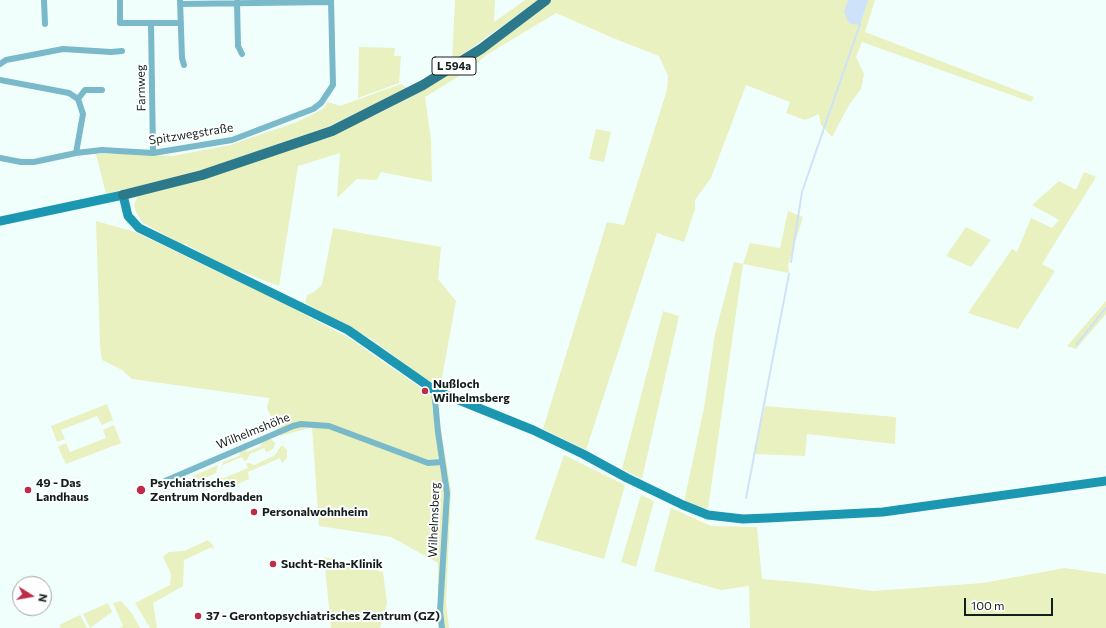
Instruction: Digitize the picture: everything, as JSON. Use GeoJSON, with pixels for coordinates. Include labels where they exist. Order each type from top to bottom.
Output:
{"type":"FeatureCollection","features":[{"type":"Feature","properties":{"kind":"main road","name":"L 594a"},"geometry":{"type":"LineString","coordinates":[[123,194],[202,175],[332,131],[423,85],[481,48],[546,0]]}},
{"type":"Feature","properties":{"kind":"main road"},"geometry":{"type":"LineString","coordinates":[[0,221],[123,194],[128,216],[139,228],[348,330],[434,390],[533,430],[583,454],[627,478],[683,505],[708,515],[743,519],[884,512],[1106,481]]}},
{"type":"Feature","properties":{"kind":"street"},"geometry":{"type":"LineString","coordinates":[[44,0],[45,24]]}},
{"type":"Feature","properties":{"kind":"street"},"geometry":{"type":"LineString","coordinates":[[120,0],[120,23],[181,23]]}},
{"type":"Feature","properties":{"kind":"street"},"geometry":{"type":"LineString","coordinates":[[184,65],[182,58],[180,2],[331,1]]}},
{"type":"Feature","properties":{"kind":"street","name":"Spitzwegstraße"},"geometry":{"type":"LineString","coordinates":[[0,158],[20,162],[34,162],[76,153],[114,150],[153,153],[232,140],[314,109],[322,103],[333,85],[331,1]]}},
{"type":"Feature","properties":{"kind":"street"},"geometry":{"type":"LineString","coordinates":[[236,2],[238,46],[242,54]]}},
{"type":"Feature","properties":{"kind":"street","name":"Farnweg"},"geometry":{"type":"LineString","coordinates":[[151,23],[153,153]]}},
{"type":"Feature","properties":{"kind":"street"},"geometry":{"type":"LineString","coordinates":[[0,64],[6,60],[63,49],[111,52],[122,51]]}},
{"type":"Feature","properties":{"kind":"street"},"geometry":{"type":"LineString","coordinates":[[0,80],[69,93],[78,99],[83,114],[76,153]]}},
{"type":"Feature","properties":{"kind":"street"},"geometry":{"type":"LineString","coordinates":[[78,99],[85,90],[102,90]]}},
{"type":"Feature","properties":{"kind":"street","name":"Wilhelmsberg"},"geometry":{"type":"LineString","coordinates":[[434,390],[447,493],[441,598],[442,628]]}},
{"type":"Feature","properties":{"kind":"street","name":"Wilhelmshöhe"},"geometry":{"type":"LineString","coordinates":[[165,481],[297,425],[319,424],[352,434],[428,463],[442,462]]}},
{"type":"Feature","properties":{"kind":"green space"},"geometry":{"type":"Polygon","coordinates":[[[455,0],[495,0],[494,22],[525,0],[538,0],[452,62],[455,0]]]}},
{"type":"Feature","properties":{"kind":"green space"},"geometry":{"type":"Polygon","coordinates":[[[552,0],[875,0],[865,32],[1034,97],[1031,102],[862,42],[856,57],[864,74],[861,89],[849,105],[832,137],[821,125],[819,114],[805,120],[786,113],[790,102],[746,85],[711,178],[695,200],[695,209],[684,242],[657,233],[586,450],[543,429],[607,222],[624,225],[667,90],[668,76],[659,56],[556,13],[488,54],[464,73],[425,97],[431,140],[432,182],[381,172],[377,180],[357,179],[337,198],[340,153],[298,166],[279,286],[221,264],[186,244],[182,245],[142,222],[136,212],[134,204],[139,194],[345,129],[384,111],[429,87],[482,53],[552,0]]]}},
{"type":"Feature","properties":{"kind":"green space"},"geometry":{"type":"Polygon","coordinates":[[[359,47],[395,48],[394,56],[401,56],[399,83],[358,98],[359,47]]]}},
{"type":"Feature","properties":{"kind":"green space"},"geometry":{"type":"Polygon","coordinates":[[[401,84],[408,89],[327,127],[201,171],[106,194],[96,154],[124,153],[173,156],[230,145],[297,122],[323,109],[328,102],[340,106],[401,84]]]}},
{"type":"Feature","properties":{"kind":"green space"},"geometry":{"type":"Polygon","coordinates":[[[596,129],[611,132],[604,162],[589,159],[596,129]]]}},
{"type":"Feature","properties":{"kind":"green space"},"geometry":{"type":"Polygon","coordinates":[[[1084,172],[1096,177],[1042,264],[1055,271],[1018,329],[968,313],[1012,249],[1017,252],[1031,218],[1052,228],[1059,220],[1032,205],[1059,181],[1076,190],[1084,172]]]}},
{"type":"Feature","properties":{"kind":"green space"},"geometry":{"type":"Polygon","coordinates":[[[788,211],[803,217],[788,265],[789,273],[743,264],[750,243],[780,248],[788,211]]]}},
{"type":"Feature","properties":{"kind":"green space"},"geometry":{"type":"Polygon","coordinates":[[[96,221],[135,232],[285,304],[349,338],[432,396],[432,410],[439,407],[440,424],[451,490],[446,603],[449,628],[439,628],[438,625],[438,563],[391,537],[319,526],[312,427],[280,436],[267,408],[269,398],[132,379],[122,370],[102,360],[100,346],[96,221]]]}},
{"type":"Feature","properties":{"kind":"green space"},"geometry":{"type":"Polygon","coordinates":[[[966,227],[991,240],[971,267],[946,256],[966,227]]]}},
{"type":"Feature","properties":{"kind":"green space"},"geometry":{"type":"Polygon","coordinates":[[[333,228],[441,247],[438,279],[456,301],[441,383],[438,386],[414,371],[373,340],[305,303],[307,295],[314,292],[322,285],[333,228]]]}},
{"type":"Feature","properties":{"kind":"green space"},"geometry":{"type":"Polygon","coordinates":[[[734,262],[743,264],[708,509],[684,502],[704,408],[715,334],[734,262]]]}},
{"type":"Feature","properties":{"kind":"green space"},"geometry":{"type":"Polygon","coordinates":[[[1106,301],[1106,314],[1076,349],[1067,346],[1106,301]]]}},
{"type":"Feature","properties":{"kind":"green space"},"geometry":{"type":"Polygon","coordinates":[[[663,311],[679,316],[642,479],[622,469],[663,311]]]}},
{"type":"Feature","properties":{"kind":"green space"},"geometry":{"type":"Polygon","coordinates":[[[107,404],[113,420],[102,425],[97,416],[61,430],[65,439],[57,442],[51,426],[107,404]]]}},
{"type":"Feature","properties":{"kind":"green space"},"geometry":{"type":"Polygon","coordinates":[[[765,406],[896,417],[895,444],[807,434],[805,456],[753,454],[765,406]]]}},
{"type":"Feature","properties":{"kind":"green space"},"geometry":{"type":"Polygon","coordinates":[[[114,425],[121,443],[66,464],[58,447],[66,443],[70,452],[106,438],[103,430],[114,425]]]}},
{"type":"Feature","properties":{"kind":"green space"},"geometry":{"type":"Polygon","coordinates":[[[271,439],[275,443],[274,448],[271,450],[266,452],[264,448],[250,454],[247,460],[244,461],[242,457],[223,465],[220,471],[223,462],[239,456],[241,450],[245,449],[247,452],[261,446],[262,441],[271,439]]]}},
{"type":"Feature","properties":{"kind":"green space"},"geometry":{"type":"Polygon","coordinates":[[[281,446],[287,450],[287,458],[282,463],[280,458],[248,472],[249,479],[229,488],[228,482],[219,477],[224,478],[248,468],[246,464],[249,463],[254,465],[274,456],[281,446]]]}},
{"type":"Feature","properties":{"kind":"green space"},"geometry":{"type":"Polygon","coordinates":[[[564,455],[625,485],[604,559],[535,539],[564,455]]]}},
{"type":"Feature","properties":{"kind":"green space"},"geometry":{"type":"Polygon","coordinates":[[[218,465],[216,473],[203,479],[193,478],[193,476],[218,465]]]}},
{"type":"Feature","properties":{"kind":"green space"},"geometry":{"type":"Polygon","coordinates":[[[641,495],[654,501],[636,567],[621,562],[641,495]]]}},
{"type":"Feature","properties":{"kind":"green space"},"geometry":{"type":"Polygon","coordinates":[[[671,508],[711,526],[757,527],[762,579],[873,591],[983,583],[1065,568],[1106,574],[1106,628],[750,628],[749,586],[721,590],[654,571],[671,508]]]}},
{"type":"Feature","properties":{"kind":"green space"},"geometry":{"type":"Polygon","coordinates":[[[208,540],[213,545],[214,550],[212,547],[184,560],[183,586],[153,603],[157,628],[150,628],[135,603],[170,585],[171,574],[163,557],[169,552],[184,551],[208,540]]]}},
{"type":"Feature","properties":{"kind":"green space"},"geometry":{"type":"Polygon","coordinates":[[[324,557],[383,572],[387,603],[380,628],[331,628],[324,557]]]}},
{"type":"Feature","properties":{"kind":"green space"},"geometry":{"type":"Polygon","coordinates":[[[121,601],[131,612],[140,628],[120,628],[123,626],[113,603],[121,601]]]}},
{"type":"Feature","properties":{"kind":"green space"},"geometry":{"type":"Polygon","coordinates":[[[108,603],[112,612],[90,628],[83,614],[108,603]]]}},
{"type":"Feature","properties":{"kind":"green space"},"geometry":{"type":"Polygon","coordinates":[[[80,615],[87,628],[61,628],[59,625],[80,615]]]}},
{"type":"Feature","properties":{"kind":"water"},"geometry":{"type":"Polygon","coordinates":[[[848,0],[868,0],[860,25],[851,24],[847,20],[844,11],[848,0]]]}},
{"type":"Feature","properties":{"kind":"waterway"},"geometry":{"type":"LineString","coordinates":[[791,262],[802,192],[860,24]]}},
{"type":"Feature","properties":{"kind":"waterway"},"geometry":{"type":"LineString","coordinates":[[746,498],[789,274]]}},
{"type":"Feature","properties":{"kind":"waterway"},"geometry":{"type":"LineString","coordinates":[[1076,345],[1106,308]]}},
{"type":"Feature","properties":{"kind":"place","name":"Nußloch Wilhelmsberg"},"geometry":{"type":"Point","coordinates":[425,391]}},
{"type":"Feature","properties":{"kind":"place","name":"49 - Das Landhaus"},"geometry":{"type":"Point","coordinates":[28,490]}},
{"type":"Feature","properties":{"kind":"place","name":"Psychiatrisches Zentrum Nordbaden"},"geometry":{"type":"Point","coordinates":[141,490]}},
{"type":"Feature","properties":{"kind":"place","name":"Personalwohnheim"},"geometry":{"type":"Point","coordinates":[254,512]}},
{"type":"Feature","properties":{"kind":"place","name":"Sucht-Reha-Klinik"},"geometry":{"type":"Point","coordinates":[273,564]}},
{"type":"Feature","properties":{"kind":"place","name":"37 - Gerontopsychiatrisches Zentrum (GZ)"},"geometry":{"type":"Point","coordinates":[198,616]}}]}
